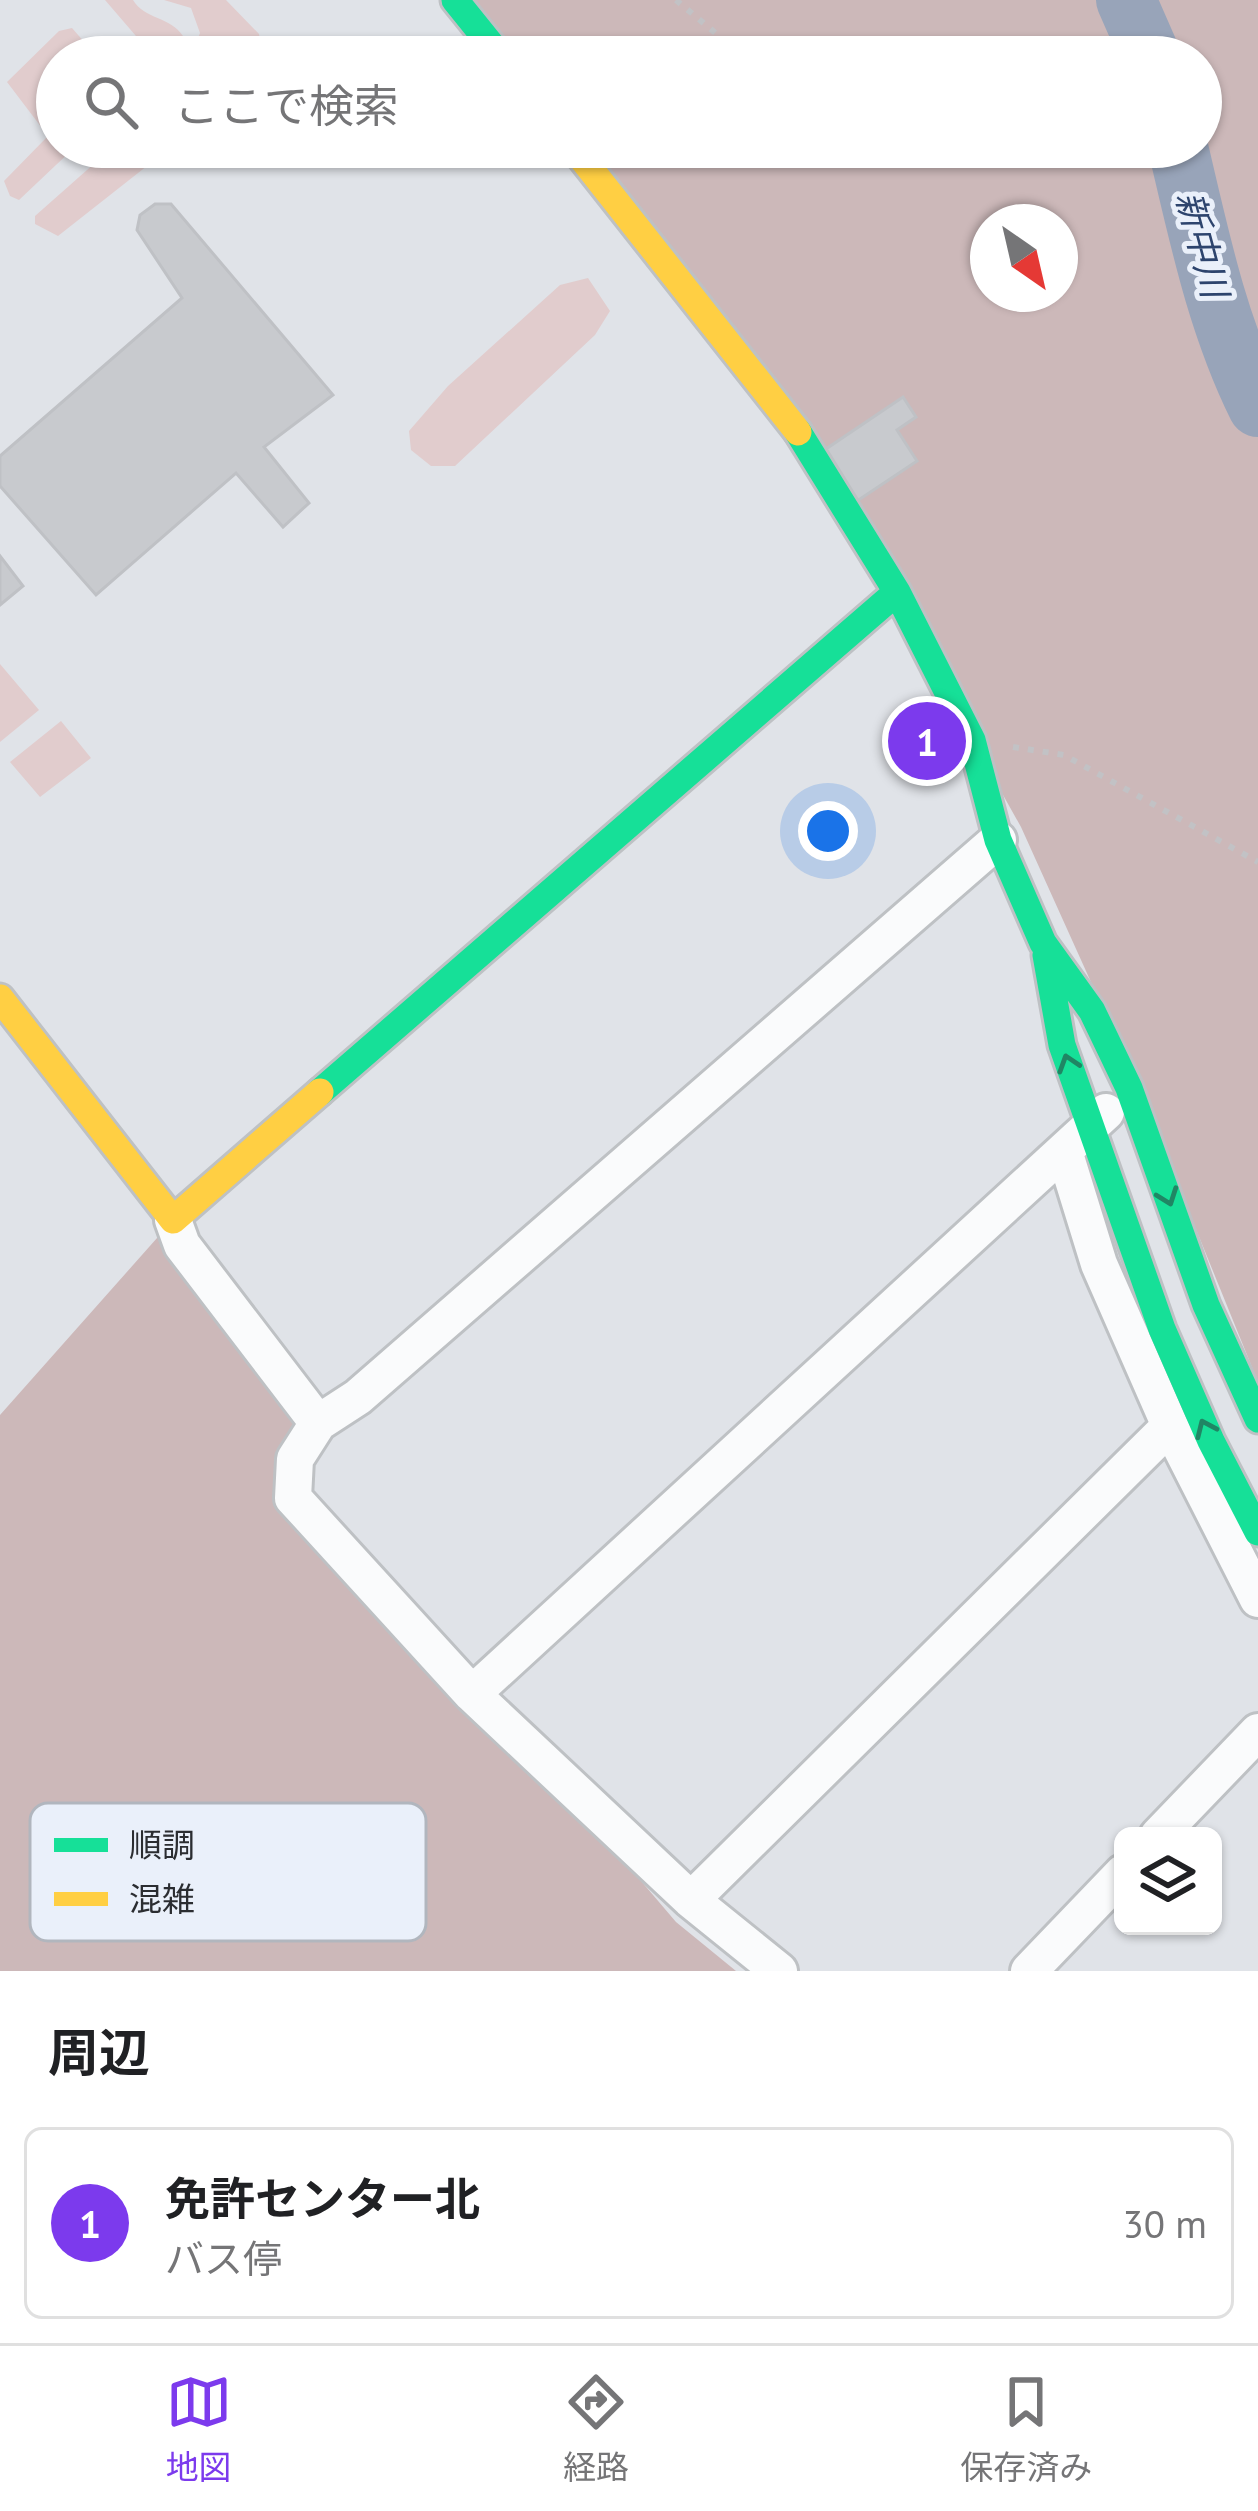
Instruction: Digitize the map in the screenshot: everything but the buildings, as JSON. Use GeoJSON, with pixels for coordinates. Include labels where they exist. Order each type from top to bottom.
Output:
{"type":"FeatureCollection","features":[{"type":"Feature","properties":{"kind":"street"},"geometry":{"type":"LineString","coordinates":[[455,0],[484,36]]}},
{"type":"Feature","properties":{"kind":"street"},"geometry":{"type":"LineString","coordinates":[[590,168],[787,415],[896,592],[972,740],[998,840],[1043,943],[1092,1011],[1129,1088],[1206,1305],[1258,1419]]}},
{"type":"Feature","properties":{"kind":"street"},"geometry":{"type":"LineString","coordinates":[[173,1220],[896,592]]}},
{"type":"Feature","properties":{"kind":"street"},"geometry":{"type":"LineString","coordinates":[[778,1971],[692,1900],[472,1694],[293,1498],[295,1460],[318,1423],[358,1396],[998,840]]}},
{"type":"Feature","properties":{"kind":"street"},"geometry":{"type":"LineString","coordinates":[[1043,943],[1099,1264],[1170,1426],[1258,1599]]}},
{"type":"Feature","properties":{"kind":"street"},"geometry":{"type":"LineString","coordinates":[[0,998],[173,1220],[182,1244],[318,1423]]}},
{"type":"Feature","properties":{"kind":"street"},"geometry":{"type":"LineString","coordinates":[[472,1694],[1077,1141],[1129,1088]]}},
{"type":"Feature","properties":{"kind":"street"},"geometry":{"type":"LineString","coordinates":[[1077,1141],[1211,1441],[1258,1532]]}},
{"type":"Feature","properties":{"kind":"street"},"geometry":{"type":"LineString","coordinates":[[692,1900],[1170,1426]]}},
{"type":"Feature","properties":{"kind":"street"},"geometry":{"type":"LineString","coordinates":[[1167,1827],[1258,1732]]}},
{"type":"Feature","properties":{"kind":"street"},"geometry":{"type":"LineString","coordinates":[[1029,1971],[1114,1882]]}},
{"type":"Feature","properties":{"kind":"path"},"geometry":{"type":"LineString","coordinates":[[676,0],[719,36]]}},
{"type":"Feature","properties":{"kind":"path"},"geometry":{"type":"LineString","coordinates":[[972,740],[1064,755],[1258,862]]}},
{"type":"Feature","properties":{"kind":"shaded area"},"geometry":{"type":"Polygon","coordinates":[[[105,0],[133,0],[183,36],[136,36],[105,0]]]}},
{"type":"Feature","properties":{"kind":"shaded area"},"geometry":{"type":"Polygon","coordinates":[[[164,0],[226,0],[259,36],[199,36],[191,8],[164,0]]]}},
{"type":"Feature","properties":{"kind":"shaded area"},"geometry":{"type":"Polygon","coordinates":[[[461,0],[1258,0],[1258,1382],[1137,1084],[1021,827],[818,465],[590,168],[1222,168],[1222,36],[489,36],[461,0]]]}},
{"type":"Feature","properties":{"kind":"shaded area"},"geometry":{"type":"Polygon","coordinates":[[[72,28],[79,36],[54,36],[72,28]]]}},
{"type":"Feature","properties":{"kind":"shaded area"},"geometry":{"type":"Polygon","coordinates":[[[36,54],[36,120],[7,82],[36,54]]]}},
{"type":"Feature","properties":{"kind":"shaded area"},"geometry":{"type":"Polygon","coordinates":[[[36,148],[36,168],[53,168],[19,200],[10,196],[4,181],[36,148]]]}},
{"type":"Feature","properties":{"kind":"shaded area"},"geometry":{"type":"Polygon","coordinates":[[[89,168],[144,168],[58,236],[35,224],[35,216],[89,168]]]}},
{"type":"Feature","properties":{"kind":"shaded area"},"geometry":{"type":"Polygon","coordinates":[[[588,278],[610,311],[595,335],[455,466],[431,466],[411,450],[409,431],[448,386],[560,285],[588,278]]]}},
{"type":"Feature","properties":{"kind":"shaded area"},"geometry":{"type":"Polygon","coordinates":[[[0,664],[39,710],[0,742],[0,664]]]}},
{"type":"Feature","properties":{"kind":"shaded area"},"geometry":{"type":"Polygon","coordinates":[[[61,721],[91,758],[40,797],[10,762],[61,721]]]}},
{"type":"Feature","properties":{"kind":"shaded area"},"geometry":{"type":"Polygon","coordinates":[[[173,1220],[293,1387],[293,1498],[521,1740],[676,1922],[736,1971],[0,1971],[0,1415],[173,1220]]]}},
{"type":"Feature","properties":{"kind":"waterway","name":"新中川"},"geometry":{"type":"LineString","coordinates":[[1126,0],[1142,36]]}},
{"type":"Feature","properties":{"kind":"waterway","name":"新中川"},"geometry":{"type":"LineString","coordinates":[[1183,168],[1220,312],[1258,407]]}},
{"type":"Feature","properties":{"kind":"traffic: fast"},"geometry":{"type":"LineString","coordinates":[[455,0],[484,36]]}},
{"type":"Feature","properties":{"kind":"traffic: fast"},"geometry":{"type":"LineString","coordinates":[[798,432],[897,592],[972,740],[998,840],[1043,943],[1092,1011],[1129,1088],[1206,1305],[1258,1419]]}},
{"type":"Feature","properties":{"kind":"traffic: fast"},"geometry":{"type":"LineString","coordinates":[[320,1092],[897,592]]}},
{"type":"Feature","properties":{"kind":"traffic: fast"},"geometry":{"type":"LineString","coordinates":[[1046,955],[1062,1045],[1162,1329],[1258,1532]]}},
{"type":"Feature","properties":{"kind":"traffic: slow"},"geometry":{"type":"LineString","coordinates":[[590,168],[798,432]]}},
{"type":"Feature","properties":{"kind":"traffic: slow"},"geometry":{"type":"LineString","coordinates":[[0,998],[173,1220],[320,1092]]}},
{"type":"Feature","properties":{"kind":"place","name":"免許センター北"},"geometry":{"type":"Point","coordinates":[927,741]}}]}
